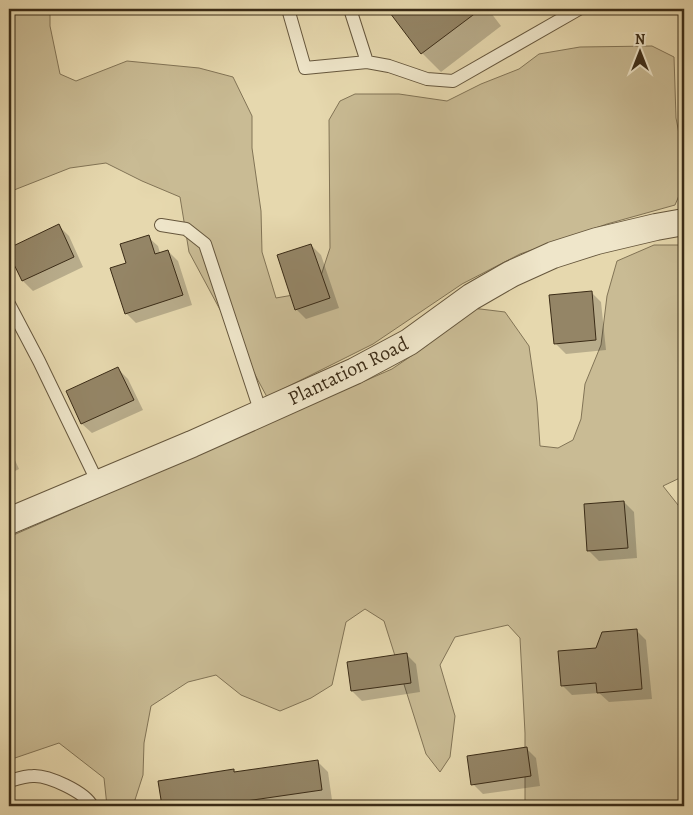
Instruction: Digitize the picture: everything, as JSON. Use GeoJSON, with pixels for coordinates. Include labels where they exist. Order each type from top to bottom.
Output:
{"type":"FeatureCollection","features":[{"type":"Feature","properties":{"kind":"street","name":"Plantation Road"},"geometry":{"type":"LineString","coordinates":[[9,520],[356,371],[409,342],[471,296],[511,274],[553,256],[597,241],[684,222]]}},
{"type":"Feature","properties":{"kind":"lane"},"geometry":{"type":"LineString","coordinates":[[288,9],[305,68],[367,62],[389,66],[427,79],[452,81],[579,9]]}},
{"type":"Feature","properties":{"kind":"lane"},"geometry":{"type":"LineString","coordinates":[[350,9],[367,62]]}},
{"type":"Feature","properties":{"kind":"lane"},"geometry":{"type":"LineString","coordinates":[[161,226],[186,229],[205,244],[261,413]]}},
{"type":"Feature","properties":{"kind":"lane"},"geometry":{"type":"LineString","coordinates":[[9,304],[98,483]]}},
{"type":"Feature","properties":{"kind":"lane"},"geometry":{"type":"LineString","coordinates":[[9,781],[34,775],[63,783],[89,800],[92,806]]}},
{"type":"Feature","properties":{"kind":"shaded area"},"geometry":{"type":"Polygon","coordinates":[[[9,9],[50,9],[50,26],[60,74],[76,81],[127,61],[199,68],[233,77],[252,116],[252,148],[261,211],[262,252],[276,298],[316,291],[330,248],[329,120],[340,101],[355,94],[399,94],[447,101],[481,84],[519,69],[539,54],[580,47],[652,46],[674,57],[676,118],[684,160],[684,184],[675,205],[607,224],[520,254],[462,284],[373,344],[267,397],[189,252],[180,197],[106,163],[70,168],[9,192],[9,9]]]}},
{"type":"Feature","properties":{"kind":"shaded area"},"geometry":{"type":"Polygon","coordinates":[[[654,245],[679,245],[684,252],[684,476],[663,486],[684,511],[684,806],[529,806],[525,802],[525,733],[520,638],[508,625],[455,637],[440,665],[455,716],[450,757],[440,772],[426,754],[384,621],[365,609],[346,622],[332,685],[311,698],[280,711],[241,695],[216,675],[188,682],[151,706],[144,743],[143,775],[133,806],[107,806],[104,778],[59,743],[9,760],[9,537],[392,369],[426,346],[472,308],[505,312],[529,346],[537,402],[540,446],[558,448],[573,440],[581,419],[585,384],[601,345],[607,296],[617,261],[654,245]]]}},
{"type":"Feature","properties":{"kind":"building"},"geometry":{"type":"Polygon","coordinates":[[[387,9],[481,9],[421,54],[387,9]]]}},
{"type":"Feature","properties":{"kind":"building"},"geometry":{"type":"Polygon","coordinates":[[[59,224],[74,257],[22,281],[9,254],[9,248],[59,224]]]}},
{"type":"Feature","properties":{"kind":"building"},"geometry":{"type":"Polygon","coordinates":[[[149,235],[155,254],[168,250],[183,295],[125,314],[110,268],[126,263],[120,244],[149,235]]]}},
{"type":"Feature","properties":{"kind":"building"},"geometry":{"type":"Polygon","coordinates":[[[311,244],[330,298],[295,310],[277,255],[311,244]]]}},
{"type":"Feature","properties":{"kind":"building"},"geometry":{"type":"Polygon","coordinates":[[[592,291],[596,340],[554,344],[549,295],[592,291]]]}},
{"type":"Feature","properties":{"kind":"building"},"geometry":{"type":"Polygon","coordinates":[[[118,367],[134,400],[81,424],[66,391],[118,367]]]}},
{"type":"Feature","properties":{"kind":"building"},"geometry":{"type":"Polygon","coordinates":[[[624,501],[628,548],[587,551],[584,504],[624,501]]]}},
{"type":"Feature","properties":{"kind":"building"},"geometry":{"type":"Polygon","coordinates":[[[637,629],[642,689],[597,693],[596,683],[561,686],[558,651],[596,648],[602,632],[637,629]]]}},
{"type":"Feature","properties":{"kind":"building"},"geometry":{"type":"Polygon","coordinates":[[[407,653],[411,683],[351,691],[347,662],[407,653]]]}},
{"type":"Feature","properties":{"kind":"building"},"geometry":{"type":"Polygon","coordinates":[[[527,747],[531,776],[471,785],[467,756],[527,747]]]}},
{"type":"Feature","properties":{"kind":"building"},"geometry":{"type":"Polygon","coordinates":[[[318,760],[322,790],[239,802],[240,806],[162,806],[158,781],[234,769],[234,772],[318,760]]]}}]}
